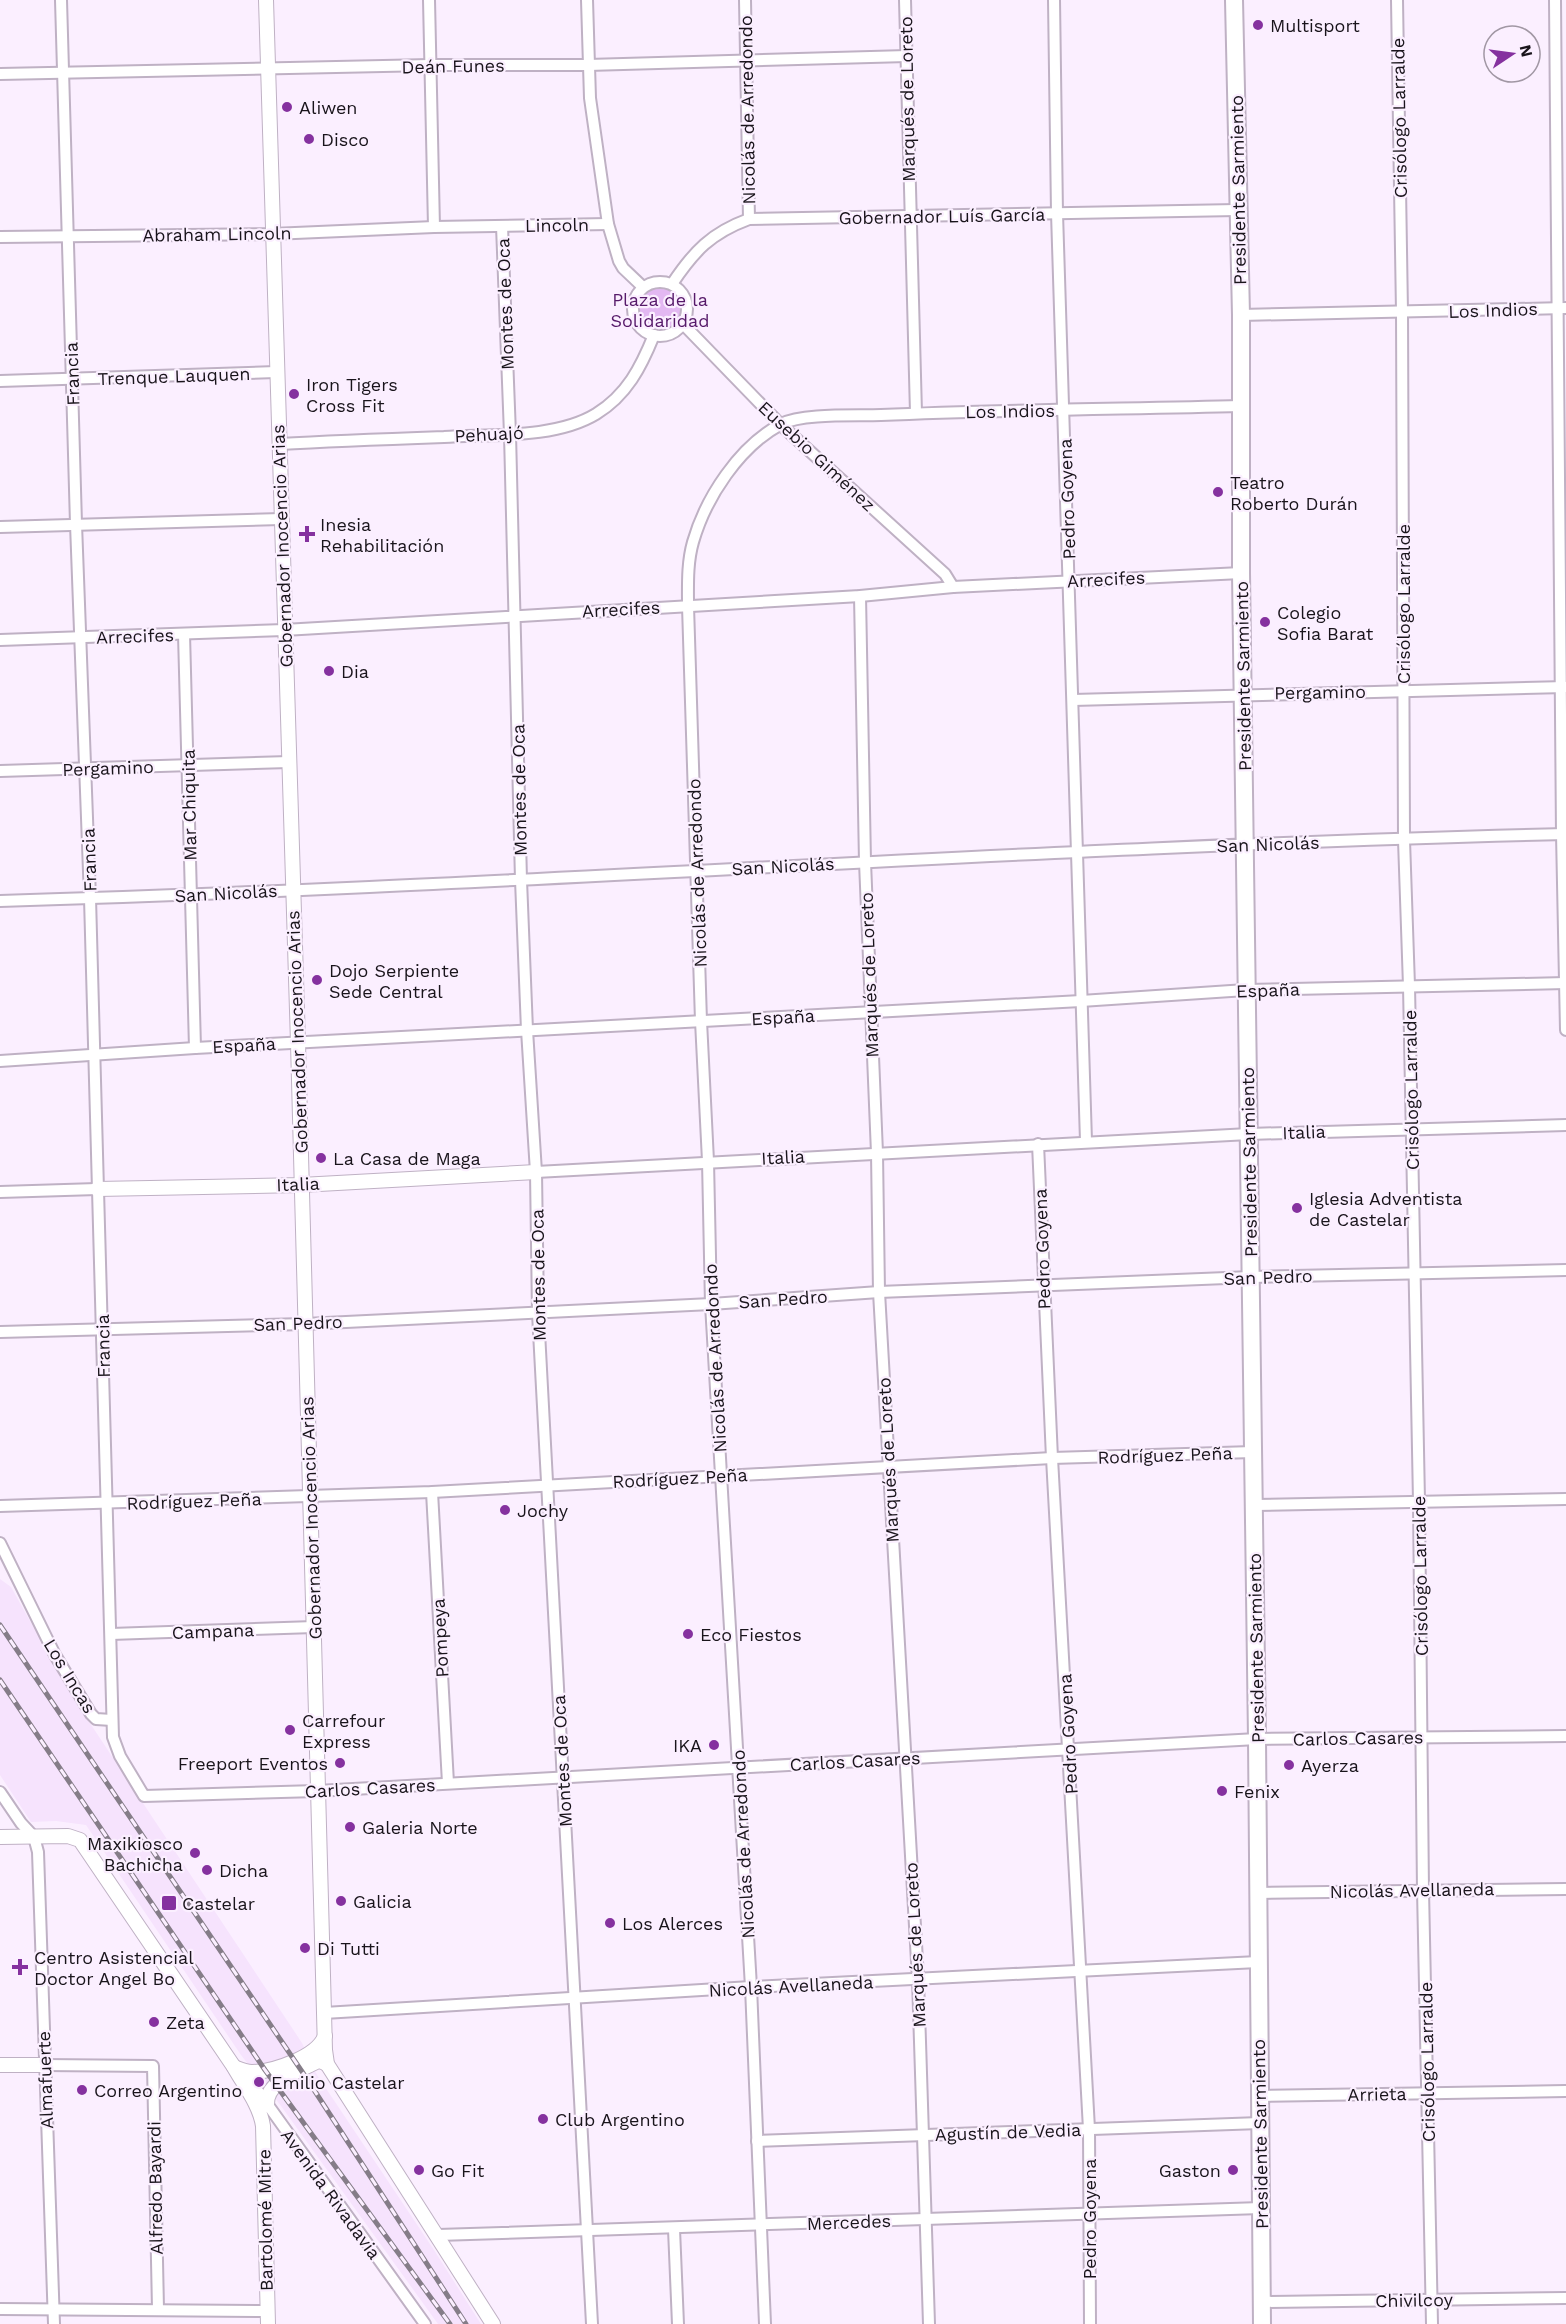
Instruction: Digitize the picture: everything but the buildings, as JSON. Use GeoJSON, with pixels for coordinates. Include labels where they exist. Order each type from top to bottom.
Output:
{"type":"FeatureCollection","features":[{"type":"Feature","properties":{"kind":"main road","name":"Presidente Sarmiento"},"geometry":{"type":"LineString","coordinates":[[1234,0],[1240,315],[1241,573],[1257,1740],[1262,2324]]}},
{"type":"Feature","properties":{"kind":"street","name":"Francia"},"geometry":{"type":"LineString","coordinates":[[61,0],[76,524],[95,1055],[112,1720]]}},
{"type":"Feature","properties":{"kind":"street","name":"Gobernador Inocencio Arias"},"geometry":{"type":"LineString","coordinates":[[266,0],[298,1043],[317,1791],[327,2064]]}},
{"type":"Feature","properties":{"kind":"street"},"geometry":{"type":"LineString","coordinates":[[429,0],[434,227]]}},
{"type":"Feature","properties":{"kind":"street"},"geometry":{"type":"LineString","coordinates":[[587,0],[588,64],[594,138],[608,224],[619,261],[627,273],[643,287]]}},
{"type":"Feature","properties":{"kind":"street","name":"Nicolás de Arredondo"},"geometry":{"type":"LineString","coordinates":[[745,0],[749,219]]}},
{"type":"Feature","properties":{"kind":"street","name":"Marqués de Loreto"},"geometry":{"type":"LineString","coordinates":[[905,0],[916,413]]}},
{"type":"Feature","properties":{"kind":"street","name":"Pedro Goyena"},"geometry":{"type":"LineString","coordinates":[[1054,0],[1057,213],[1086,1141]]}},
{"type":"Feature","properties":{"kind":"street","name":"Crisólogo Larralde"},"geometry":{"type":"LineString","coordinates":[[1397,0],[1402,312],[1404,840],[1413,1129],[1423,1890],[1432,2324]]}},
{"type":"Feature","properties":{"kind":"street"},"geometry":{"type":"LineString","coordinates":[[1555,0],[1562,308],[1566,1030]]}},
{"type":"Feature","properties":{"kind":"street","name":"Deán Funes"},"geometry":{"type":"LineString","coordinates":[[0,74],[907,56]]}},
{"type":"Feature","properties":{"kind":"street","name":"Gobernador Luís García"},"geometry":{"type":"LineString","coordinates":[[672,284],[696,251],[708,240],[733,225],[749,219],[1237,210]]}},
{"type":"Feature","properties":{"kind":"street","name":"Lincoln"},"geometry":{"type":"LineString","coordinates":[[434,227],[608,224]]}},
{"type":"Feature","properties":{"kind":"street","name":"Montes de Oca"},"geometry":{"type":"LineString","coordinates":[[502,226],[510,434],[521,880],[536,1172],[538,1313],[592,2324]]}},
{"type":"Feature","properties":{"kind":"street","name":"Abraham Lincoln"},"geometry":{"type":"LineString","coordinates":[[0,237],[272,234],[434,227]]}},
{"type":"Feature","properties":{"kind":"street"},"geometry":{"type":"LineString","coordinates":[[657,281],[672,284],[685,297],[687,316],[683,324],[670,334],[654,335],[646,332],[635,319],[634,302],[643,287],[657,281]]}},
{"type":"Feature","properties":{"kind":"street","name":"Los Indios"},"geometry":{"type":"LineString","coordinates":[[1240,315],[1562,308]]}},
{"type":"Feature","properties":{"kind":"street","name":"Eusebio Giménez"},"geometry":{"type":"LineString","coordinates":[[683,324],[781,424],[945,574],[953,587]]}},
{"type":"Feature","properties":{"kind":"street","name":"Pehuajó"},"geometry":{"type":"LineString","coordinates":[[280,444],[510,434],[550,430],[574,424],[604,408],[633,380],[654,335]]}},
{"type":"Feature","properties":{"kind":"street","name":"Trenque Lauquen"},"geometry":{"type":"LineString","coordinates":[[0,381],[276,372]]}},
{"type":"Feature","properties":{"kind":"street","name":"Los Indios"},"geometry":{"type":"LineString","coordinates":[[781,424],[802,418],[916,413],[1240,406]]}},
{"type":"Feature","properties":{"kind":"street","name":"Nicolás de Arredondo"},"geometry":{"type":"LineString","coordinates":[[765,2324],[751,1987],[711,1304],[688,606],[689,564],[693,544],[709,503],[743,456],[781,424]]}},
{"type":"Feature","properties":{"kind":"street"},"geometry":{"type":"LineString","coordinates":[[0,527],[281,519]]}},
{"type":"Feature","properties":{"kind":"street","name":"Arrecifes"},"geometry":{"type":"LineString","coordinates":[[0,640],[284,630],[860,596],[953,587],[1241,573]]}},
{"type":"Feature","properties":{"kind":"street","name":"Marqués de Loreto"},"geometry":{"type":"LineString","coordinates":[[860,596],[865,862],[877,1153],[879,1292],[918,1979],[929,2324]]}},
{"type":"Feature","properties":{"kind":"street","name":"Mar Chiquita"},"geometry":{"type":"LineString","coordinates":[[184,634],[195,1048]]}},
{"type":"Feature","properties":{"kind":"street","name":"Pergamino"},"geometry":{"type":"LineString","coordinates":[[1073,700],[1564,687]]}},
{"type":"Feature","properties":{"kind":"street","name":"Pergamino"},"geometry":{"type":"LineString","coordinates":[[0,771],[289,762]]}},
{"type":"Feature","properties":{"kind":"street","name":"San Nicolás"},"geometry":{"type":"LineString","coordinates":[[0,901],[521,880],[1078,850],[1564,834]]}},
{"type":"Feature","properties":{"kind":"street","name":"España"},"geometry":{"type":"LineString","coordinates":[[0,1061],[195,1048],[1081,1001],[1246,990],[1565,983]]}},
{"type":"Feature","properties":{"kind":"street","name":"Italia"},"geometry":{"type":"LineString","coordinates":[[0,1192],[301,1185],[1086,1141],[1566,1125]]}},
{"type":"Feature","properties":{"kind":"street","name":"Pedro Goyena"},"geometry":{"type":"LineString","coordinates":[[1038,1144],[1043,1286],[1089,2129],[1090,2324]]}},
{"type":"Feature","properties":{"kind":"street","name":"San Pedro"},"geometry":{"type":"LineString","coordinates":[[0,1332],[305,1324],[711,1304],[879,1292],[1251,1277],[1566,1270]]}},
{"type":"Feature","properties":{"kind":"street","name":"Rodríguez Peña"},"geometry":{"type":"LineString","coordinates":[[0,1506],[432,1492],[1052,1458],[1253,1452]]}},
{"type":"Feature","properties":{"kind":"street","name":"Pompeya"},"geometry":{"type":"LineString","coordinates":[[432,1492],[448,1783]]}},
{"type":"Feature","properties":{"kind":"street"},"geometry":{"type":"LineString","coordinates":[[1254,1505],[1566,1499]]}},
{"type":"Feature","properties":{"kind":"street","name":"Los Incas"},"geometry":{"type":"LineString","coordinates":[[0,1543],[55,1655],[91,1714],[96,1719],[112,1720],[113,1737],[117,1750],[144,1796]]}},
{"type":"Feature","properties":{"kind":"street","name":"Campana"},"geometry":{"type":"LineString","coordinates":[[111,1634],[314,1627]]}},
{"type":"Feature","properties":{"kind":"street","name":"Carlos Casares"},"geometry":{"type":"LineString","coordinates":[[144,1796],[317,1791],[1257,1740],[1421,1736],[1566,1736]]}},
{"type":"Feature","properties":{"kind":"street"},"geometry":{"type":"LineString","coordinates":[[0,1792],[21,1823],[34,1837]]}},
{"type":"Feature","properties":{"kind":"street"},"geometry":{"type":"LineString","coordinates":[[0,1837],[34,1837]]}},
{"type":"Feature","properties":{"kind":"street","name":"Avenida Rivadavia"},"geometry":{"type":"LineString","coordinates":[[34,1837],[75,1837],[80,1840],[265,2111],[425,2324]]}},
{"type":"Feature","properties":{"kind":"street","name":"Almafuerte"},"geometry":{"type":"LineString","coordinates":[[34,1837],[38,1852],[54,2324]]}},
{"type":"Feature","properties":{"kind":"street","name":"Nicolás Avellaneda"},"geometry":{"type":"LineString","coordinates":[[1258,1893],[1566,1889]]}},
{"type":"Feature","properties":{"kind":"street","name":"Nicolás Avellaneda"},"geometry":{"type":"LineString","coordinates":[[324,2013],[751,1987],[1258,1962]]}},
{"type":"Feature","properties":{"kind":"street"},"geometry":{"type":"LineString","coordinates":[[234,2067],[250,2072],[275,2069],[310,2053],[319,2047],[325,2036]]}},
{"type":"Feature","properties":{"kind":"street"},"geometry":{"type":"LineString","coordinates":[[265,2111],[269,2094],[284,2079],[316,2062],[327,2064],[493,2324]]}},
{"type":"Feature","properties":{"kind":"street"},"geometry":{"type":"LineString","coordinates":[[0,2065],[44,2066]]}},
{"type":"Feature","properties":{"kind":"street","name":"Alfredo Bayardi"},"geometry":{"type":"LineString","coordinates":[[44,2066],[153,2066],[158,2309]]}},
{"type":"Feature","properties":{"kind":"street","name":"Arrieta"},"geometry":{"type":"LineString","coordinates":[[1259,2096],[1566,2091]]}},
{"type":"Feature","properties":{"kind":"street","name":"Bartolomé Mitre"},"geometry":{"type":"LineString","coordinates":[[265,2111],[268,2317]]}},
{"type":"Feature","properties":{"kind":"street","name":"Agustín de Vedia"},"geometry":{"type":"LineString","coordinates":[[757,2141],[1260,2123]]}},
{"type":"Feature","properties":{"kind":"street","name":"Mercedes"},"geometry":{"type":"LineString","coordinates":[[438,2235],[1261,2208]]}},
{"type":"Feature","properties":{"kind":"street"},"geometry":{"type":"LineString","coordinates":[[674,2229],[678,2324]]}},
{"type":"Feature","properties":{"kind":"street","name":"Chivilcoy"},"geometry":{"type":"LineString","coordinates":[[1262,2302],[1566,2298]]}},
{"type":"Feature","properties":{"kind":"street"},"geometry":{"type":"LineString","coordinates":[[0,2309],[158,2309],[268,2317]]}},
{"type":"Feature","properties":{"kind":"shaded area"},"geometry":{"type":"Polygon","coordinates":[[[0,1579],[11,1587],[72,1696],[302,2043],[317,2075],[481,2324],[438,2324],[281,2106],[241,2055],[86,1825],[56,1821],[31,1822],[0,1775],[0,1579]]]}},
{"type":"Feature","properties":{"kind":"green space","name":"Plaza de la Solidaridad"},"geometry":{"type":"Polygon","coordinates":[[[660,284],[669,286],[680,295],[685,309],[683,318],[674,329],[660,334],[651,332],[640,323],[635,309],[637,300],[646,289],[660,284]]]}},
{"type":"Feature","properties":{"kind":"railway"},"geometry":{"type":"LineString","coordinates":[[0,1625],[305,2076],[466,2324]]}},
{"type":"Feature","properties":{"kind":"railway"},"geometry":{"type":"LineString","coordinates":[[0,1680],[265,2070],[450,2324]]}},
{"type":"Feature","properties":{"kind":"place","name":"Multisport"},"geometry":{"type":"Point","coordinates":[1258,25]}},
{"type":"Feature","properties":{"kind":"place","name":"Aliwen"},"geometry":{"type":"Point","coordinates":[287,107]}},
{"type":"Feature","properties":{"kind":"place","name":"Disco"},"geometry":{"type":"Point","coordinates":[309,139]}},
{"type":"Feature","properties":{"kind":"place","name":"Iron Tigers Cross Fit"},"geometry":{"type":"Point","coordinates":[294,394]}},
{"type":"Feature","properties":{"kind":"place","name":"Teatro Roberto Durán"},"geometry":{"type":"Point","coordinates":[1218,492]}},
{"type":"Feature","properties":{"kind":"place","name":"Inesia Rehabilitación"},"geometry":{"type":"Point","coordinates":[307,534]}},
{"type":"Feature","properties":{"kind":"place","name":"Colegio Sofia Barat"},"geometry":{"type":"Point","coordinates":[1265,622]}},
{"type":"Feature","properties":{"kind":"place","name":"Dia"},"geometry":{"type":"Point","coordinates":[329,671]}},
{"type":"Feature","properties":{"kind":"place","name":"Dojo Serpiente Sede Central"},"geometry":{"type":"Point","coordinates":[317,980]}},
{"type":"Feature","properties":{"kind":"place","name":"La Casa de Maga"},"geometry":{"type":"Point","coordinates":[321,1158]}},
{"type":"Feature","properties":{"kind":"place","name":"Iglesia Adventista de Castelar"},"geometry":{"type":"Point","coordinates":[1297,1208]}},
{"type":"Feature","properties":{"kind":"place","name":"Jochy"},"geometry":{"type":"Point","coordinates":[505,1510]}},
{"type":"Feature","properties":{"kind":"place","name":"Eco Fiestos"},"geometry":{"type":"Point","coordinates":[688,1634]}},
{"type":"Feature","properties":{"kind":"place","name":"Carrefour Express"},"geometry":{"type":"Point","coordinates":[290,1730]}},
{"type":"Feature","properties":{"kind":"place","name":"IKA"},"geometry":{"type":"Point","coordinates":[714,1745]}},
{"type":"Feature","properties":{"kind":"place","name":"Freeport Eventos"},"geometry":{"type":"Point","coordinates":[340,1763]}},
{"type":"Feature","properties":{"kind":"place","name":"Ayerza"},"geometry":{"type":"Point","coordinates":[1289,1765]}},
{"type":"Feature","properties":{"kind":"place","name":"Fenix"},"geometry":{"type":"Point","coordinates":[1222,1791]}},
{"type":"Feature","properties":{"kind":"place","name":"Galeria Norte"},"geometry":{"type":"Point","coordinates":[350,1827]}},
{"type":"Feature","properties":{"kind":"place","name":"Maxikiosco Bachicha"},"geometry":{"type":"Point","coordinates":[195,1853]}},
{"type":"Feature","properties":{"kind":"place","name":"Dicha"},"geometry":{"type":"Point","coordinates":[207,1870]}},
{"type":"Feature","properties":{"kind":"place","name":"Galicia"},"geometry":{"type":"Point","coordinates":[341,1901]}},
{"type":"Feature","properties":{"kind":"place","name":"Castelar"},"geometry":{"type":"Point","coordinates":[169,1903]}},
{"type":"Feature","properties":{"kind":"place","name":"Los Alerces"},"geometry":{"type":"Point","coordinates":[610,1923]}},
{"type":"Feature","properties":{"kind":"place","name":"Di Tutti"},"geometry":{"type":"Point","coordinates":[305,1948]}},
{"type":"Feature","properties":{"kind":"place","name":"Centro Asistencial Doctor Angel Bo"},"geometry":{"type":"Point","coordinates":[20,1967]}},
{"type":"Feature","properties":{"kind":"place","name":"Zeta"},"geometry":{"type":"Point","coordinates":[154,2022]}},
{"type":"Feature","properties":{"kind":"place","name":"Emilio Castelar"},"geometry":{"type":"Point","coordinates":[259,2082]}},
{"type":"Feature","properties":{"kind":"place","name":"Correo Argentino"},"geometry":{"type":"Point","coordinates":[82,2090]}},
{"type":"Feature","properties":{"kind":"place","name":"Club Argentino"},"geometry":{"type":"Point","coordinates":[543,2119]}},
{"type":"Feature","properties":{"kind":"place","name":"Go Fit"},"geometry":{"type":"Point","coordinates":[419,2170]}},
{"type":"Feature","properties":{"kind":"place","name":"Gaston"},"geometry":{"type":"Point","coordinates":[1233,2170]}}]}
